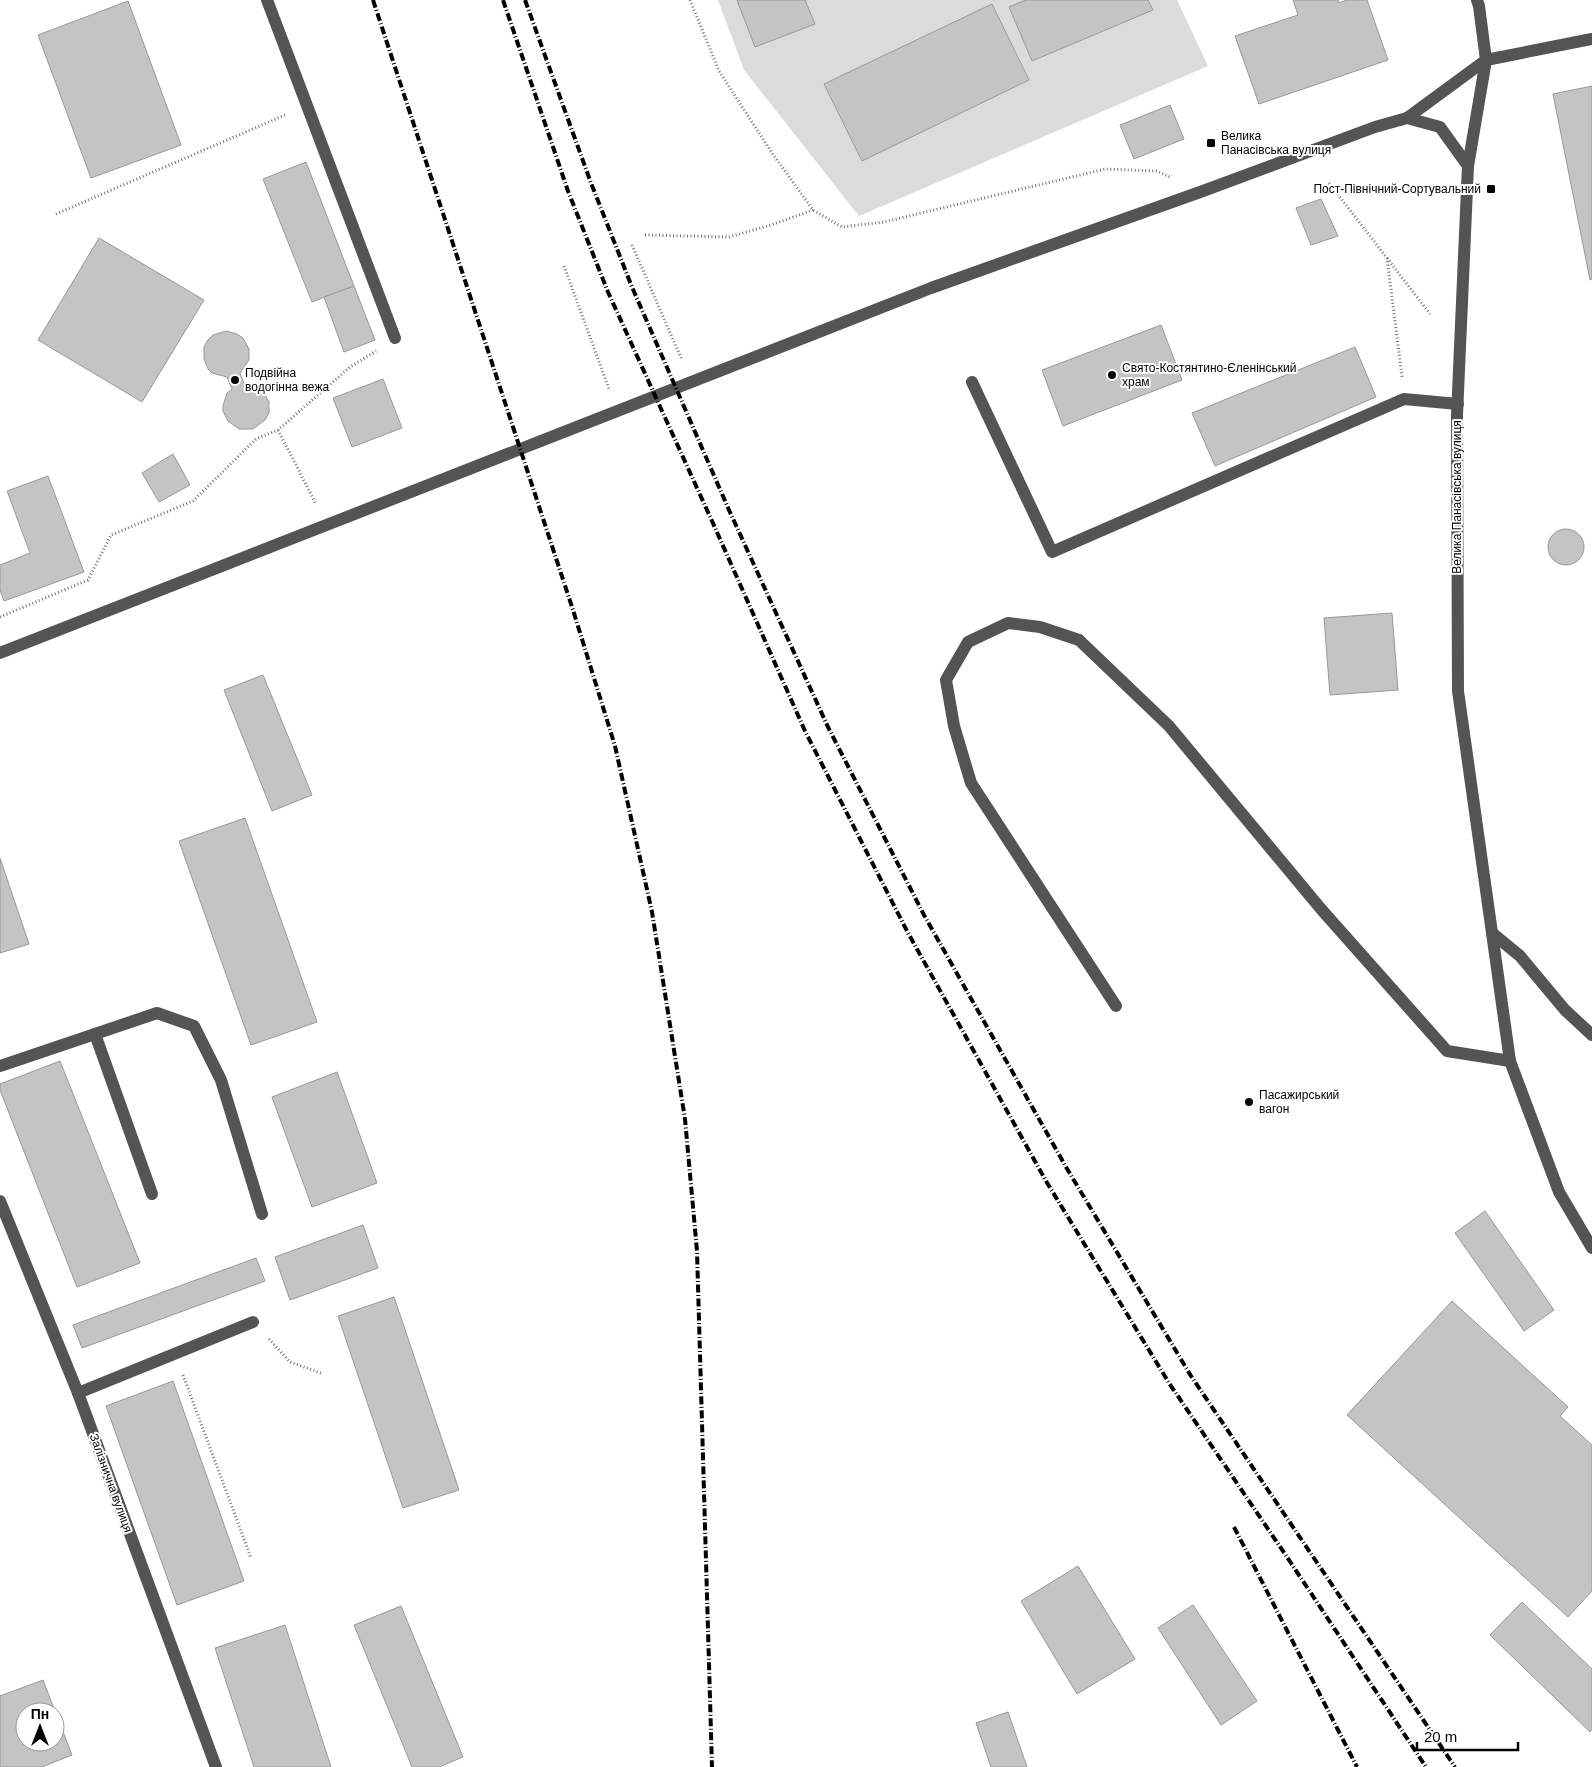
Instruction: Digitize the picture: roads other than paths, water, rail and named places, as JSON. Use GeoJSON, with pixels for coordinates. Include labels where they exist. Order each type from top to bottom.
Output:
{"type":"FeatureCollection","features":[{"type":"Feature","properties":{"kind":"street"},"geometry":{"type":"LineString","coordinates":[[267,0],[395,338]]}},
{"type":"Feature","properties":{"kind":"street","name":"Велика Панасівська вулиця"},"geometry":{"type":"LineString","coordinates":[[1477,0],[1486,60],[1468,166],[1458,404],[1458,690],[1510,1061],[1559,1192],[1592,1248]]}},
{"type":"Feature","properties":{"kind":"street"},"geometry":{"type":"LineString","coordinates":[[0,653],[931,288],[1203,191],[1375,127],[1407,118],[1486,60],[1592,39]]}},
{"type":"Feature","properties":{"kind":"street"},"geometry":{"type":"LineString","coordinates":[[1407,118],[1440,127],[1468,166]]}},
{"type":"Feature","properties":{"kind":"street"},"geometry":{"type":"LineString","coordinates":[[972,382],[1052,552],[1404,399],[1458,404]]}},
{"type":"Feature","properties":{"kind":"street"},"geometry":{"type":"LineString","coordinates":[[1116,1006],[971,783],[954,726],[946,680],[968,642],[1008,623],[1040,627],[1079,640],[1169,726],[1321,909],[1447,1051],[1510,1061]]}},
{"type":"Feature","properties":{"kind":"street"},"geometry":{"type":"LineString","coordinates":[[1492,934],[1520,956],[1565,1010],[1592,1035]]}},
{"type":"Feature","properties":{"kind":"street"},"geometry":{"type":"LineString","coordinates":[[0,1066],[157,1012],[194,1026],[221,1080],[262,1214]]}},
{"type":"Feature","properties":{"kind":"street"},"geometry":{"type":"LineString","coordinates":[[95,1034],[152,1194]]}},
{"type":"Feature","properties":{"kind":"street","name":"Залізнична вулиця"},"geometry":{"type":"LineString","coordinates":[[0,1201],[78,1393],[216,1767]]}},
{"type":"Feature","properties":{"kind":"street"},"geometry":{"type":"LineString","coordinates":[[78,1393],[254,1322]]}},
{"type":"Feature","properties":{"kind":"railway"},"geometry":{"type":"LineString","coordinates":[[373,0],[573,610],[615,746],[652,912],[685,1119],[697,1251],[712,1767]]}},
{"type":"Feature","properties":{"kind":"railway"},"geometry":{"type":"LineString","coordinates":[[503,0],[568,191],[608,292],[805,731],[907,931],[1046,1181],[1169,1383],[1426,1767]]}},
{"type":"Feature","properties":{"kind":"railway"},"geometry":{"type":"LineString","coordinates":[[525,0],[591,183],[632,287],[729,510],[828,727],[924,915],[1066,1167],[1191,1376],[1455,1767]]}},
{"type":"Feature","properties":{"kind":"railway"},"geometry":{"type":"LineString","coordinates":[[1234,1527],[1357,1767]]}},
{"type":"Feature","properties":{"kind":"place","name":"Велика Панасівська вулиця"},"geometry":{"type":"Point","coordinates":[1211,143]}},
{"type":"Feature","properties":{"kind":"place","name":"Пост-Північний-Сортувальний"},"geometry":{"type":"Point","coordinates":[1491,189]}},
{"type":"Feature","properties":{"kind":"place","name":"Свято-Костянтино-Єленінський храм"},"geometry":{"type":"Point","coordinates":[1112,375]}},
{"type":"Feature","properties":{"kind":"place","name":"Подвійна водогінна вежа"},"geometry":{"type":"Point","coordinates":[235,380]}},
{"type":"Feature","properties":{"kind":"place","name":"Пасажирський вагон"},"geometry":{"type":"Point","coordinates":[1249,1102]}}]}
